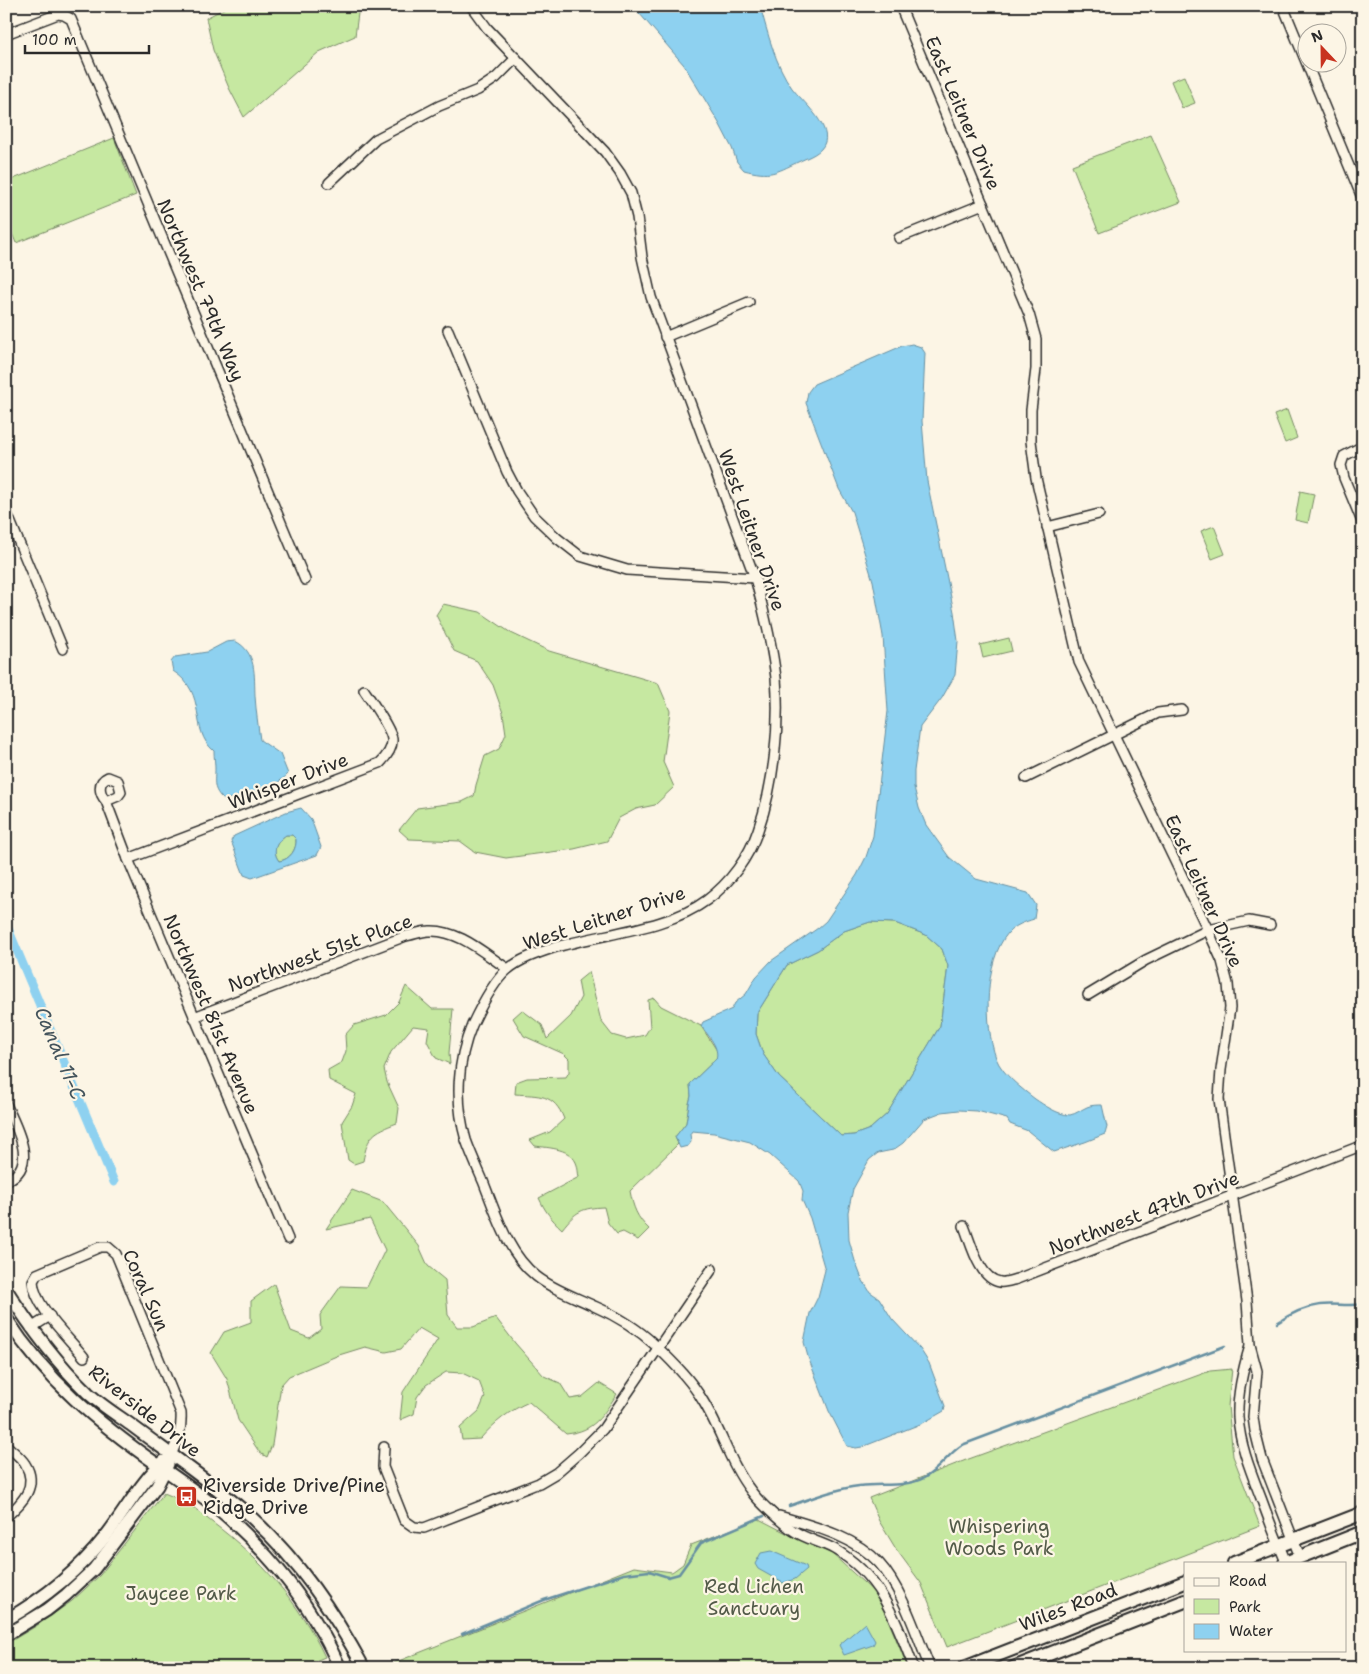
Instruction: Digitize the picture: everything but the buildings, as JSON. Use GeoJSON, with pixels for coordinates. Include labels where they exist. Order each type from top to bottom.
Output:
{"type":"FeatureCollection","features":[{"type":"Feature","properties":{"kind":"main road"},"geometry":{"type":"LineString","coordinates":[[1236,1562],[1363,1513]]}},
{"type":"Feature","properties":{"kind":"main road"},"geometry":{"type":"LineString","coordinates":[[1288,1562],[1363,1532]]}},
{"type":"Feature","properties":{"kind":"main road","name":"Wiles Road"},"geometry":{"type":"LineString","coordinates":[[964,1668],[1184,1582]]}},
{"type":"Feature","properties":{"kind":"main road","name":"Wiles Road"},"geometry":{"type":"LineString","coordinates":[[1013,1668],[1184,1601]]}},
{"type":"Feature","properties":{"kind":"main road"},"geometry":{"type":"LineString","coordinates":[[1126,1604],[1133,1621]]}},
{"type":"Feature","properties":{"kind":"street","name":"West Leitner Drive"},"geometry":{"type":"LineString","coordinates":[[471,6],[487,28],[605,152],[620,173],[631,194],[637,217],[642,258],[651,297],[755,578],[769,629],[775,672],[776,738],[768,792],[758,832],[745,859],[728,880],[706,900],[684,913],[658,922],[564,944],[534,954],[508,969],[480,1008],[468,1036],[459,1069],[459,1102],[466,1139],[503,1231],[521,1260],[537,1277],[636,1328],[690,1381],[704,1402],[741,1476],[753,1494],[791,1530],[832,1548],[847,1557],[880,1591],[893,1614],[914,1668]]}},
{"type":"Feature","properties":{"kind":"street","name":"East Leitner Drive"},"geometry":{"type":"LineString","coordinates":[[900,6],[1029,314],[1036,339],[1036,369],[1031,410],[1031,441],[1036,478],[1079,662],[1208,930],[1222,961],[1228,984],[1230,1008],[1219,1099],[1247,1301],[1250,1346],[1257,1371],[1253,1417],[1262,1459],[1300,1557]]}},
{"type":"Feature","properties":{"kind":"street"},"geometry":{"type":"LineString","coordinates":[[1283,6],[1363,200]]}},
{"type":"Feature","properties":{"kind":"street","name":"Northwest 79th Way"},"geometry":{"type":"LineString","coordinates":[[6,34],[58,14],[71,19],[305,580]]}},
{"type":"Feature","properties":{"kind":"street"},"geometry":{"type":"LineString","coordinates":[[329,183],[376,139],[439,106],[478,90],[496,78],[516,58]]}},
{"type":"Feature","properties":{"kind":"street","name":"East Leitner Drive"},"geometry":{"type":"LineString","coordinates":[[900,238],[983,204]]}},
{"type":"Feature","properties":{"kind":"street"},"geometry":{"type":"LineString","coordinates":[[665,337],[749,302]]}},
{"type":"Feature","properties":{"kind":"street"},"geometry":{"type":"LineString","coordinates":[[448,330],[507,472],[534,516],[557,538],[580,556],[627,570],[755,578]]}},
{"type":"Feature","properties":{"kind":"street"},"geometry":{"type":"LineString","coordinates":[[1363,446],[1344,456],[1341,465],[1344,478],[1363,524]]}},
{"type":"Feature","properties":{"kind":"street"},"geometry":{"type":"LineString","coordinates":[[6,511],[63,649]]}},
{"type":"Feature","properties":{"kind":"street"},"geometry":{"type":"LineString","coordinates":[[1047,527],[1099,514]]}},
{"type":"Feature","properties":{"kind":"street","name":"Whisper Drive"},"geometry":{"type":"LineString","coordinates":[[128,859],[380,764],[386,757],[392,738],[378,710],[364,690]]}},
{"type":"Feature","properties":{"kind":"street"},"geometry":{"type":"LineString","coordinates":[[1026,778],[1158,713],[1182,710]]}},
{"type":"Feature","properties":{"kind":"street","name":"Northwest 81st Avenue"},"geometry":{"type":"LineString","coordinates":[[106,801],[128,859],[288,1239]]}},
{"type":"Feature","properties":{"kind":"street"},"geometry":{"type":"LineString","coordinates":[[1088,995],[1146,960],[1208,930],[1249,921],[1270,925]]}},
{"type":"Feature","properties":{"kind":"street","name":"Northwest 51st Place"},"geometry":{"type":"LineString","coordinates":[[194,1017],[406,936],[429,930],[450,934],[474,945],[508,969]]}},
{"type":"Feature","properties":{"kind":"street"},"geometry":{"type":"LineString","coordinates":[[6,1104],[21,1138],[24,1152],[22,1167],[15,1177],[6,1181]]}},
{"type":"Feature","properties":{"kind":"street","name":"Northwest 47th Drive"},"geometry":{"type":"LineString","coordinates":[[964,1226],[979,1265],[987,1275],[1000,1282],[1016,1279],[1363,1145]]}},
{"type":"Feature","properties":{"kind":"street","name":"Coral Sun"},"geometry":{"type":"LineString","coordinates":[[84,1357],[36,1296],[33,1281],[37,1274],[100,1247],[108,1248],[116,1254],[181,1413],[182,1426],[180,1438],[171,1455]]}},
{"type":"Feature","properties":{"kind":"street"},"geometry":{"type":"LineString","coordinates":[[384,1447],[383,1467],[404,1520],[414,1527],[424,1528],[539,1483],[556,1473],[603,1429],[712,1269]]}},
{"type":"Feature","properties":{"kind":"street","name":"Riverside Drive"},"geometry":{"type":"LineString","coordinates":[[6,1289],[31,1328],[54,1358],[89,1394],[223,1493],[274,1539],[306,1576],[339,1622],[364,1668]]}},
{"type":"Feature","properties":{"kind":"street"},"geometry":{"type":"LineString","coordinates":[[31,1328],[50,1316]]}},
{"type":"Feature","properties":{"kind":"street","name":"Riverside Drive"},"geometry":{"type":"LineString","coordinates":[[6,1318],[26,1347],[75,1401],[99,1421],[214,1505],[260,1549],[292,1586],[321,1630],[340,1668]]}},
{"type":"Feature","properties":{"kind":"street","name":"East Leitner Drive"},"geometry":{"type":"LineString","coordinates":[[1250,1346],[1243,1369],[1241,1386],[1238,1416],[1240,1432],[1247,1464],[1285,1562]]}},
{"type":"Feature","properties":{"kind":"street"},"geometry":{"type":"LineString","coordinates":[[1240,1432],[1255,1430]]}},
{"type":"Feature","properties":{"kind":"street"},"geometry":{"type":"LineString","coordinates":[[6,1445],[25,1464],[31,1478],[29,1493],[17,1508],[6,1517]]}},
{"type":"Feature","properties":{"kind":"street"},"geometry":{"type":"LineString","coordinates":[[6,1620],[30,1605],[77,1568],[105,1537],[146,1481],[162,1468],[171,1455]]}},
{"type":"Feature","properties":{"kind":"street"},"geometry":{"type":"LineString","coordinates":[[6,1635],[47,1610],[94,1569],[157,1486],[162,1468]]}},
{"type":"Feature","properties":{"kind":"street"},"geometry":{"type":"LineString","coordinates":[[1260,1497],[1274,1491]]}},
{"type":"Feature","properties":{"kind":"street","name":"West Leitner Drive"},"geometry":{"type":"LineString","coordinates":[[776,1515],[817,1528],[856,1545],[879,1564],[899,1595],[930,1668]]}},
{"type":"Feature","properties":{"kind":"green space"},"geometry":{"type":"Polygon","coordinates":[[[229,6],[359,6],[355,36],[319,52],[244,117],[213,50],[206,18],[229,6]]]}},
{"type":"Feature","properties":{"kind":"green space"},"geometry":{"type":"Polygon","coordinates":[[[1184,76],[1195,103],[1182,108],[1171,81],[1184,76]]]}},
{"type":"Feature","properties":{"kind":"green space"},"geometry":{"type":"Polygon","coordinates":[[[1151,135],[1181,202],[1099,233],[1072,165],[1151,135]]]}},
{"type":"Feature","properties":{"kind":"green space"},"geometry":{"type":"Polygon","coordinates":[[[114,138],[136,195],[16,243],[6,219],[6,182],[114,138]]]}},
{"type":"Feature","properties":{"kind":"green space"},"geometry":{"type":"Polygon","coordinates":[[[1287,410],[1297,438],[1285,443],[1274,415],[1287,410]]]}},
{"type":"Feature","properties":{"kind":"green space"},"geometry":{"type":"Polygon","coordinates":[[[1300,491],[1314,494],[1308,523],[1295,520],[1300,491]]]}},
{"type":"Feature","properties":{"kind":"green space"},"geometry":{"type":"Polygon","coordinates":[[[1214,526],[1225,554],[1212,559],[1201,531],[1214,526]]]}},
{"type":"Feature","properties":{"kind":"green space"},"geometry":{"type":"Polygon","coordinates":[[[443,604],[480,612],[511,633],[549,651],[658,683],[670,711],[663,762],[674,787],[655,805],[636,809],[619,818],[607,841],[574,849],[506,858],[475,852],[460,841],[409,839],[399,830],[417,808],[462,802],[474,796],[485,756],[499,749],[506,734],[503,713],[493,685],[477,661],[454,651],[436,615],[443,604]]]}},
{"type":"Feature","properties":{"kind":"green space"},"geometry":{"type":"Polygon","coordinates":[[[1009,638],[1012,651],[983,658],[980,645],[1009,638]]]}},
{"type":"Feature","properties":{"kind":"green space"},"geometry":{"type":"Polygon","coordinates":[[[286,835],[292,835],[296,839],[295,847],[286,859],[279,861],[275,854],[276,846],[286,835]]]}},
{"type":"Feature","properties":{"kind":"green space"},"geometry":{"type":"Polygon","coordinates":[[[870,922],[895,923],[926,935],[942,949],[948,966],[940,1026],[887,1114],[870,1129],[854,1135],[841,1136],[779,1077],[763,1054],[756,1034],[757,1013],[787,965],[818,950],[844,931],[870,922]]]}},
{"type":"Feature","properties":{"kind":"green space"},"geometry":{"type":"Polygon","coordinates":[[[589,972],[601,1021],[612,1035],[626,1039],[645,1035],[650,1027],[648,1000],[654,998],[661,1006],[701,1026],[718,1055],[690,1084],[691,1096],[686,1123],[675,1137],[678,1144],[630,1191],[636,1212],[649,1229],[638,1240],[623,1232],[617,1234],[608,1223],[604,1207],[590,1208],[576,1214],[562,1229],[551,1218],[539,1198],[579,1177],[577,1165],[574,1159],[565,1152],[553,1148],[535,1146],[530,1140],[550,1132],[564,1119],[556,1104],[545,1097],[515,1094],[516,1082],[527,1078],[566,1077],[569,1072],[569,1059],[564,1054],[524,1036],[513,1018],[522,1010],[542,1025],[547,1039],[571,1016],[581,997],[578,981],[589,972]]]}},
{"type":"Feature","properties":{"kind":"green space"},"geometry":{"type":"Polygon","coordinates":[[[406,986],[432,1009],[453,1009],[449,1053],[450,1064],[436,1058],[427,1041],[429,1028],[413,1026],[391,1052],[384,1069],[387,1082],[399,1108],[397,1123],[377,1132],[367,1145],[363,1161],[354,1164],[348,1160],[342,1122],[352,1106],[356,1094],[329,1080],[328,1070],[342,1062],[346,1051],[345,1035],[354,1025],[386,1015],[399,1002],[406,986]]]}},
{"type":"Feature","properties":{"kind":"green space"},"geometry":{"type":"Polygon","coordinates":[[[352,1190],[383,1202],[419,1246],[428,1266],[445,1280],[448,1315],[457,1327],[473,1327],[496,1318],[544,1376],[560,1383],[570,1399],[582,1397],[599,1383],[617,1394],[602,1416],[584,1430],[566,1434],[529,1402],[503,1418],[480,1439],[462,1440],[460,1428],[479,1411],[485,1397],[479,1381],[462,1373],[446,1372],[426,1385],[417,1397],[414,1414],[400,1420],[403,1392],[438,1339],[419,1328],[401,1349],[386,1352],[365,1347],[339,1355],[289,1376],[281,1385],[272,1445],[267,1457],[260,1453],[238,1420],[227,1379],[211,1353],[224,1332],[251,1322],[251,1301],[274,1284],[291,1331],[309,1338],[321,1329],[320,1315],[341,1286],[367,1287],[385,1250],[370,1219],[326,1229],[352,1190]]]}},
{"type":"Feature","properties":{"kind":"green space","name":"Whispering Woods Park"},"geometry":{"type":"Polygon","coordinates":[[[1232,1369],[1228,1406],[1233,1456],[1260,1526],[947,1647],[921,1583],[896,1549],[879,1521],[869,1498],[966,1460],[1210,1371],[1232,1369]]]}},
{"type":"Feature","properties":{"kind":"green space","name":"Jaycee Park"},"geometry":{"type":"Polygon","coordinates":[[[164,1493],[195,1508],[231,1537],[263,1567],[291,1600],[315,1637],[325,1657],[298,1668],[6,1668],[6,1644],[72,1601],[100,1575],[164,1493]]]}},
{"type":"Feature","properties":{"kind":"green space","name":"Red Lichen Sanctuary"},"geometry":{"type":"Polygon","coordinates":[[[759,1519],[831,1553],[874,1592],[887,1617],[908,1668],[381,1668],[634,1567],[672,1572],[683,1564],[691,1545],[759,1519]]]}},
{"type":"Feature","properties":{"kind":"water"},"geometry":{"type":"Polygon","coordinates":[[[633,6],[760,6],[773,48],[786,79],[814,113],[823,128],[825,142],[821,149],[772,173],[744,170],[737,162],[719,123],[684,65],[633,6]]]}},
{"type":"Feature","properties":{"kind":"water"},"geometry":{"type":"Polygon","coordinates":[[[912,344],[921,347],[925,353],[922,421],[927,481],[954,612],[958,641],[955,675],[942,698],[920,727],[914,771],[914,787],[919,808],[926,825],[949,857],[976,879],[1028,893],[1036,905],[1034,919],[1011,930],[1000,945],[990,976],[989,1028],[999,1064],[1019,1086],[1056,1112],[1070,1115],[1089,1106],[1102,1105],[1107,1127],[1105,1134],[1054,1152],[1028,1131],[1010,1124],[1007,1119],[977,1111],[959,1110],[942,1112],[924,1119],[903,1143],[893,1150],[878,1153],[869,1160],[853,1189],[848,1212],[849,1240],[855,1261],[862,1279],[870,1292],[879,1298],[892,1319],[920,1349],[929,1363],[945,1406],[944,1411],[923,1423],[856,1448],[847,1446],[829,1411],[804,1342],[810,1313],[818,1297],[825,1270],[810,1218],[802,1200],[803,1191],[799,1181],[770,1155],[750,1142],[714,1133],[692,1131],[690,1134],[691,1142],[688,1146],[680,1148],[675,1137],[686,1123],[691,1096],[690,1084],[716,1059],[717,1055],[715,1046],[701,1026],[703,1022],[732,1009],[735,1003],[746,994],[756,977],[771,961],[826,921],[857,875],[873,836],[888,711],[883,636],[873,581],[852,512],[839,489],[806,403],[808,392],[814,384],[902,346],[912,344]],[[870,922],[844,931],[818,950],[787,965],[757,1013],[756,1034],[763,1054],[779,1077],[841,1136],[854,1135],[870,1129],[887,1114],[940,1026],[948,966],[942,949],[926,935],[895,923],[870,922]]]}},
{"type":"Feature","properties":{"kind":"water"},"geometry":{"type":"Polygon","coordinates":[[[235,641],[247,651],[253,665],[260,740],[280,754],[288,774],[267,788],[224,800],[216,789],[214,751],[206,742],[202,732],[191,690],[184,680],[173,671],[171,662],[175,657],[207,652],[226,642],[235,641]]]}},
{"type":"Feature","properties":{"kind":"water"},"geometry":{"type":"Polygon","coordinates":[[[301,808],[311,819],[321,847],[317,855],[252,878],[244,875],[231,841],[234,836],[286,812],[301,808]],[[286,835],[276,846],[275,854],[279,861],[286,859],[294,850],[296,839],[292,835],[286,835]]]}},
{"type":"Feature","properties":{"kind":"water"},"geometry":{"type":"Polygon","coordinates":[[[771,1551],[806,1566],[807,1569],[795,1579],[783,1583],[758,1569],[755,1564],[761,1553],[771,1551]]]}},
{"type":"Feature","properties":{"kind":"water"},"geometry":{"type":"Polygon","coordinates":[[[865,1623],[875,1641],[873,1645],[844,1655],[839,1645],[865,1623]]]}},
{"type":"Feature","properties":{"kind":"waterway","name":"Canal 11-C"},"geometry":{"type":"LineString","coordinates":[[6,924],[114,1182]]}},
{"type":"Feature","properties":{"kind":"waterway"},"geometry":{"type":"LineString","coordinates":[[1277,1323],[1308,1307],[1363,1304]]}},
{"type":"Feature","properties":{"kind":"waterway"},"geometry":{"type":"LineString","coordinates":[[789,1506],[850,1487],[900,1484],[916,1481],[929,1475],[962,1445],[1225,1346]]}},
{"type":"Feature","properties":{"kind":"waterway"},"geometry":{"type":"LineString","coordinates":[[462,1634],[544,1600],[624,1574],[649,1571],[668,1577],[679,1574],[701,1543],[764,1516]]}},
{"type":"Feature","properties":{"kind":"place","name":"Riverside Drive/Pine Ridge Drive"},"geometry":{"type":"Point","coordinates":[187,1496]}}]}
